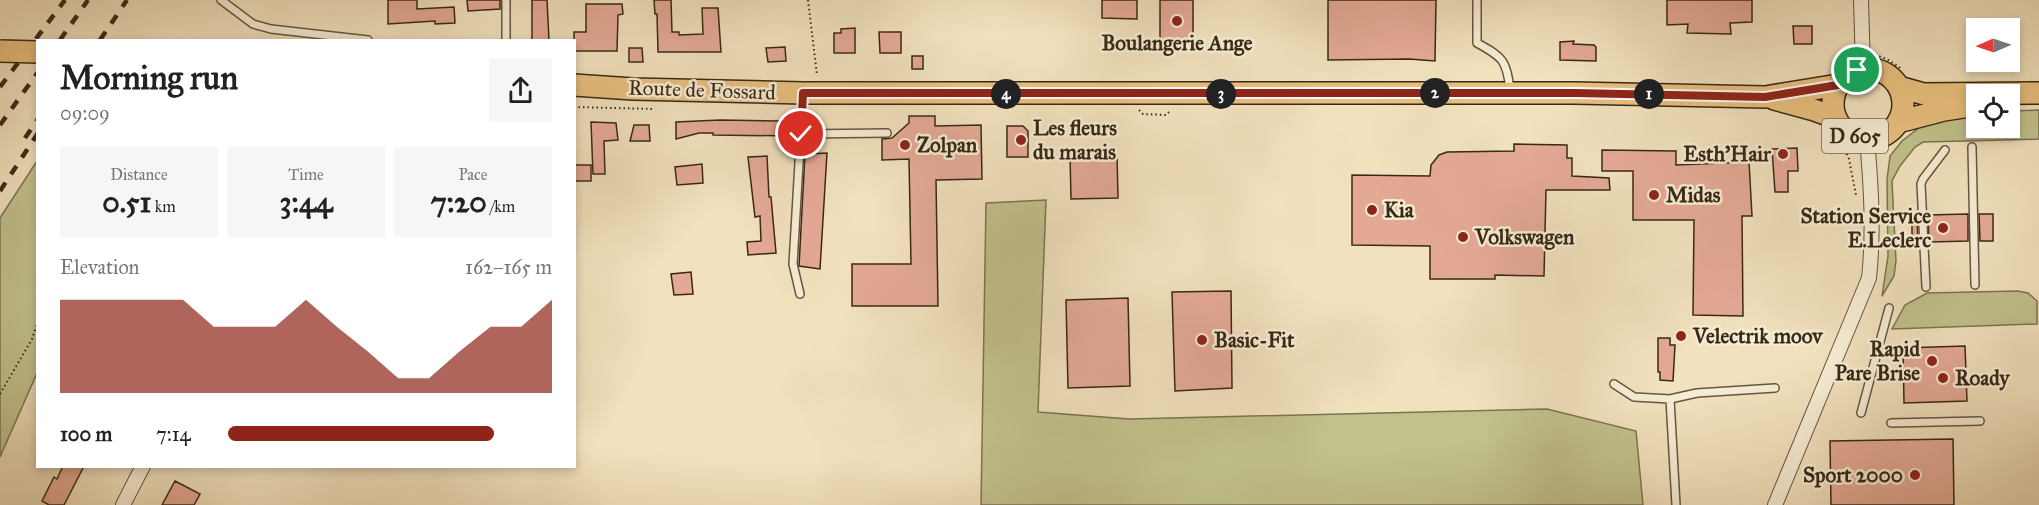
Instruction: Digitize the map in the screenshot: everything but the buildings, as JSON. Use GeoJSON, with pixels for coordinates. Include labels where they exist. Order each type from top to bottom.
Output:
{"type":"FeatureCollection","features":[{"type":"Feature","properties":{"kind":"main road"},"geometry":{"type":"LineString","coordinates":[[0,51],[36,51]]}},
{"type":"Feature","properties":{"kind":"main road","name":"D 605"},"geometry":{"type":"LineString","coordinates":[[1863,69],[1881,71],[1892,78],[1899,87],[1903,99],[1903,111],[1898,122],[1885,135],[1867,139],[1849,133],[1836,118],[1833,107],[1838,85],[1846,76],[1863,69]]}},
{"type":"Feature","properties":{"kind":"main road","name":"Route de Fossard"},"geometry":{"type":"LineString","coordinates":[[576,85],[633,89],[811,93],[1511,93],[1765,97]]}},
{"type":"Feature","properties":{"kind":"main road","name":"D 605"},"geometry":{"type":"LineString","coordinates":[[1765,97],[1838,85]]}},
{"type":"Feature","properties":{"kind":"main road","name":"D 605"},"geometry":{"type":"LineString","coordinates":[[1899,87],[1924,94],[1966,99]]}},
{"type":"Feature","properties":{"kind":"main road","name":"D 605"},"geometry":{"type":"LineString","coordinates":[[2020,95],[2039,93]]}},
{"type":"Feature","properties":{"kind":"main road","name":"D 605"},"geometry":{"type":"LineString","coordinates":[[1765,97],[1836,118]]}},
{"type":"Feature","properties":{"kind":"main road","name":"D 605"},"geometry":{"type":"LineString","coordinates":[[1898,122],[1966,102]]}},
{"type":"Feature","properties":{"kind":"main road"},"geometry":{"type":"LineString","coordinates":[[2020,102],[2039,102]]}},
{"type":"Feature","properties":{"kind":"street"},"geometry":{"type":"LineString","coordinates":[[1861,0],[1863,69]]}},
{"type":"Feature","properties":{"kind":"street"},"geometry":{"type":"LineString","coordinates":[[1775,505],[1869,278],[1872,213],[1867,139]]}},
{"type":"Feature","properties":{"kind":"street"},"geometry":{"type":"LineString","coordinates":[[123,505],[141,468]]}},
{"type":"Feature","properties":{"kind":"lane"},"geometry":{"type":"LineString","coordinates":[[220,0],[253,24],[271,30],[359,39]]}},
{"type":"Feature","properties":{"kind":"lane"},"geometry":{"type":"LineString","coordinates":[[506,0],[506,39]]}},
{"type":"Feature","properties":{"kind":"lane"},"geometry":{"type":"LineString","coordinates":[[1477,0],[1477,44],[1496,53],[1508,68],[1511,93]]}},
{"type":"Feature","properties":{"kind":"lane"},"geometry":{"type":"LineString","coordinates":[[800,294],[793,264],[801,134],[811,93]]}},
{"type":"Feature","properties":{"kind":"lane"},"geometry":{"type":"LineString","coordinates":[[801,134],[887,133]]}},
{"type":"Feature","properties":{"kind":"lane"},"geometry":{"type":"LineString","coordinates":[[1972,147],[1975,285]]}},
{"type":"Feature","properties":{"kind":"lane"},"geometry":{"type":"LineString","coordinates":[[1926,287],[1921,184],[1945,150]]}},
{"type":"Feature","properties":{"kind":"lane"},"geometry":{"type":"LineString","coordinates":[[1861,413],[1889,308]]}},
{"type":"Feature","properties":{"kind":"lane"},"geometry":{"type":"LineString","coordinates":[[1614,384],[1634,397],[1670,399],[1697,393],[1775,388]]}},
{"type":"Feature","properties":{"kind":"lane"},"geometry":{"type":"LineString","coordinates":[[1670,399],[1676,505]]}},
{"type":"Feature","properties":{"kind":"lane"},"geometry":{"type":"LineString","coordinates":[[1891,423],[1980,421]]}},
{"type":"Feature","properties":{"kind":"path"},"geometry":{"type":"LineString","coordinates":[[808,0],[811,93]]}},
{"type":"Feature","properties":{"kind":"path"},"geometry":{"type":"LineString","coordinates":[[1849,159],[1857,203]]}},
{"type":"Feature","properties":{"kind":"path"},"geometry":{"type":"LineString","coordinates":[[0,394],[32,339],[36,327]]}},
{"type":"Feature","properties":{"kind":"green space"},"geometry":{"type":"Polygon","coordinates":[[[2039,110],[2039,139],[1923,142],[1915,147],[1900,166],[1892,181],[1896,261],[1894,276],[1882,296],[1888,256],[1887,180],[1890,156],[1902,141],[1920,127],[1946,119],[1966,116],[1966,138],[2020,138],[2020,111],[2039,110]]]}},
{"type":"Feature","properties":{"kind":"green space"},"geometry":{"type":"Polygon","coordinates":[[[36,163],[36,375],[0,457],[0,218],[36,163]]]}},
{"type":"Feature","properties":{"kind":"green space"},"geometry":{"type":"Polygon","coordinates":[[[1046,200],[1038,412],[1129,419],[1547,409],[1636,431],[1643,505],[981,505],[986,203],[1046,200]]]}},
{"type":"Feature","properties":{"kind":"green space"},"geometry":{"type":"Polygon","coordinates":[[[2018,291],[2028,293],[2037,301],[2037,324],[1892,329],[1905,305],[1927,293],[2018,291]]]}},
{"type":"Feature","properties":{"kind":"railway"},"geometry":{"type":"LineString","coordinates":[[0,87],[65,0]]}},
{"type":"Feature","properties":{"kind":"railway"},"geometry":{"type":"LineString","coordinates":[[61,39],[88,0]]}},
{"type":"Feature","properties":{"kind":"railway"},"geometry":{"type":"LineString","coordinates":[[101,39],[127,0]]}},
{"type":"Feature","properties":{"kind":"railway"},"geometry":{"type":"LineString","coordinates":[[0,125],[36,75]]}},
{"type":"Feature","properties":{"kind":"railway"},"geometry":{"type":"LineString","coordinates":[[25,138],[36,122]]}},
{"type":"Feature","properties":{"kind":"railway"},"geometry":{"type":"LineString","coordinates":[[0,191],[36,136]]}},
{"type":"Feature","properties":{"kind":"place","name":"Boulangerie Ange"},"geometry":{"type":"Point","coordinates":[1177,21]}},
{"type":"Feature","properties":{"kind":"place","name":"Les fleurs du marais"},"geometry":{"type":"Point","coordinates":[1021,140]}},
{"type":"Feature","properties":{"kind":"place","name":"Zolpan"},"geometry":{"type":"Point","coordinates":[905,145]}},
{"type":"Feature","properties":{"kind":"place","name":"Esth'Hair"},"geometry":{"type":"Point","coordinates":[1783,154]}},
{"type":"Feature","properties":{"kind":"place","name":"Midas"},"geometry":{"type":"Point","coordinates":[1654,195]}},
{"type":"Feature","properties":{"kind":"place","name":"Kia"},"geometry":{"type":"Point","coordinates":[1372,210]}},
{"type":"Feature","properties":{"kind":"place","name":"Station Service E.Leclerc"},"geometry":{"type":"Point","coordinates":[1943,228]}},
{"type":"Feature","properties":{"kind":"place","name":"Volkswagen"},"geometry":{"type":"Point","coordinates":[1463,237]}},
{"type":"Feature","properties":{"kind":"place","name":"Velectrik moov"},"geometry":{"type":"Point","coordinates":[1681,336]}},
{"type":"Feature","properties":{"kind":"place","name":"Basic-Fit"},"geometry":{"type":"Point","coordinates":[1202,340]}},
{"type":"Feature","properties":{"kind":"place","name":"Rapid Pare Brise"},"geometry":{"type":"Point","coordinates":[1932,361]}},
{"type":"Feature","properties":{"kind":"place","name":"Roady"},"geometry":{"type":"Point","coordinates":[1943,378]}},
{"type":"Feature","properties":{"kind":"place","name":"Sport 2000"},"geometry":{"type":"Point","coordinates":[1915,475]}},
{"type":"Feature","properties":{"kind":"route"},"geometry":{"type":"LineString","coordinates":[[801,134],[803,93],[1575,93],[1765,97],[1838,85],[1846,76],[1857,70]]}}]}
